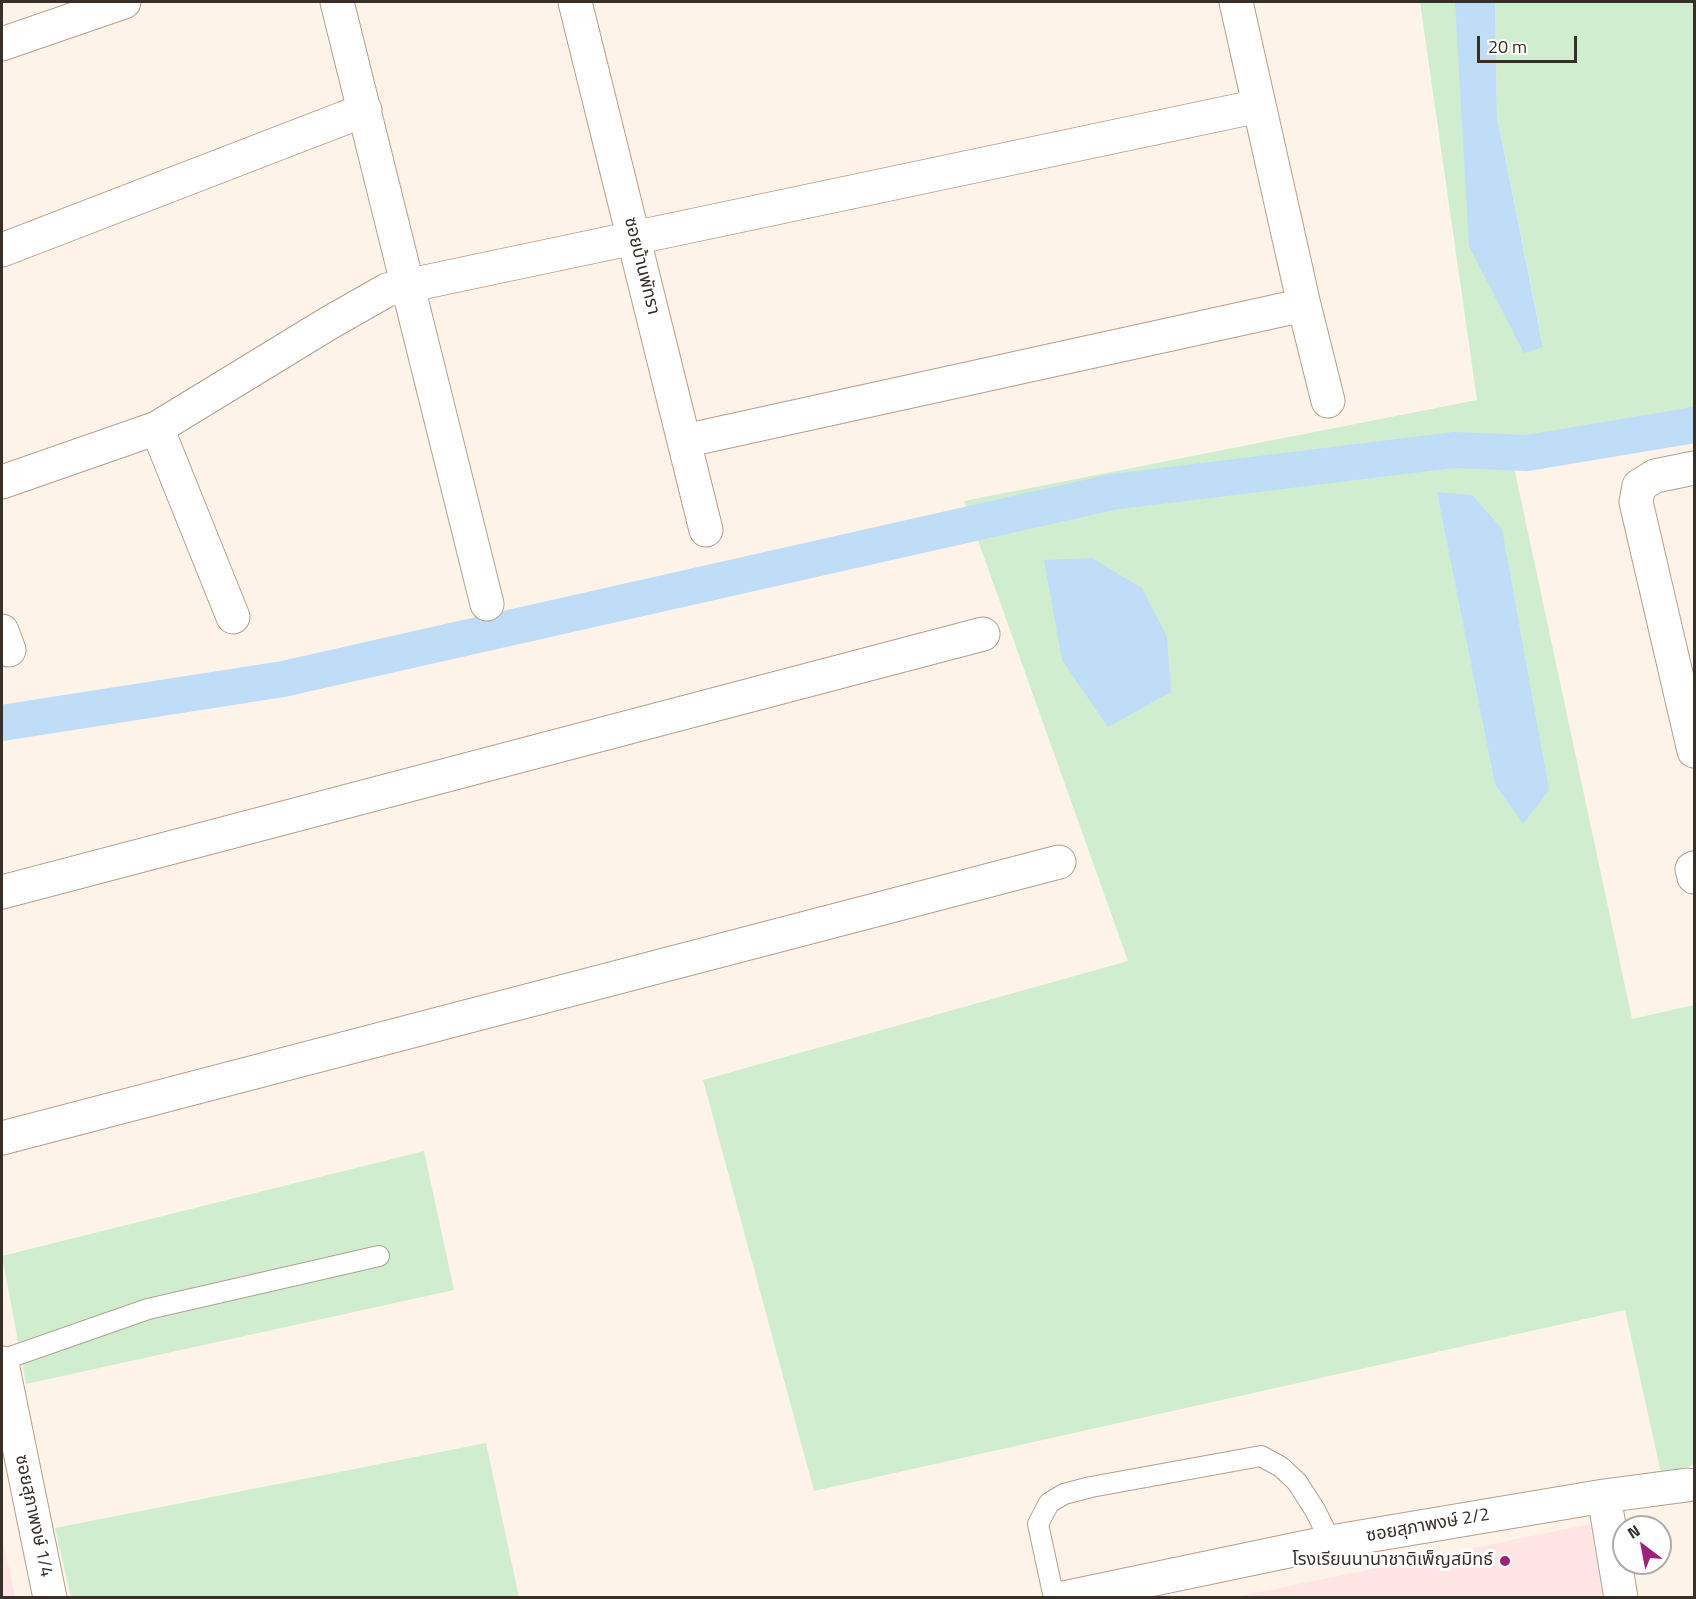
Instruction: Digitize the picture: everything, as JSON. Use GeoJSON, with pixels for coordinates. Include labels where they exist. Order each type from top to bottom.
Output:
{"type":"FeatureCollection","features":[{"type":"Feature","properties":{"kind":"street"},"geometry":{"type":"LineString","coordinates":[[2,44],[123,2]]}},
{"type":"Feature","properties":{"kind":"street"},"geometry":{"type":"LineString","coordinates":[[337,2],[486,604]]}},
{"type":"Feature","properties":{"kind":"street","name":"ซอยบ้านพัทรา"},"geometry":{"type":"LineString","coordinates":[[575,2],[706,530]]}},
{"type":"Feature","properties":{"kind":"street"},"geometry":{"type":"LineString","coordinates":[[1236,2],[1328,401]]}},
{"type":"Feature","properties":{"kind":"street"},"geometry":{"type":"LineString","coordinates":[[2,482],[157,428],[387,290],[1259,106]]}},
{"type":"Feature","properties":{"kind":"street"},"geometry":{"type":"LineString","coordinates":[[2,250],[365,110]]}},
{"type":"Feature","properties":{"kind":"street"},"geometry":{"type":"LineString","coordinates":[[684,441],[1304,304]]}},
{"type":"Feature","properties":{"kind":"street"},"geometry":{"type":"LineString","coordinates":[[157,428],[233,616]]}},
{"type":"Feature","properties":{"kind":"street"},"geometry":{"type":"LineString","coordinates":[[1695,468],[1655,476],[1639,486],[1636,502],[1685,670],[1695,751]]}},
{"type":"Feature","properties":{"kind":"street"},"geometry":{"type":"LineString","coordinates":[[2,892],[983,634]]}},
{"type":"Feature","properties":{"kind":"street"},"geometry":{"type":"LineString","coordinates":[[2,1138],[1059,862]]}},
{"type":"Feature","properties":{"kind":"street"},"geometry":{"type":"LineString","coordinates":[[1695,868],[1692,869],[1695,877]]}},
{"type":"Feature","properties":{"kind":"street","name":"ซอยสุภาพงษ์ 1/4"},"geometry":{"type":"LineString","coordinates":[[2,1362],[50,1598]]}},
{"type":"Feature","properties":{"kind":"street","name":"ซอยสุภาพงษ์ 2/2"},"geometry":{"type":"LineString","coordinates":[[1064,1598],[1331,1542],[1604,1496],[1687,1485]]}},
{"type":"Feature","properties":{"kind":"street"},"geometry":{"type":"LineString","coordinates":[[1604,1496],[1621,1598]]}},
{"type":"Feature","properties":{"kind":"lane"},"geometry":{"type":"LineString","coordinates":[[2,1362],[148,1309],[379,1256]]}},
{"type":"Feature","properties":{"kind":"lane"},"geometry":{"type":"LineString","coordinates":[[1054,1598],[1038,1524],[1049,1503],[1064,1494],[1091,1487],[1261,1456],[1281,1467],[1298,1482],[1331,1542]]}},
{"type":"Feature","properties":{"kind":"shaded area","name":"โรงเรียนนานาชาติเพ็ญสมิทธ์"},"geometry":{"type":"Polygon","coordinates":[[[1590,1524],[1603,1597],[1236,1597],[1590,1524]]]}},
{"type":"Feature","properties":{"kind":"shaded area"},"geometry":{"type":"Polygon","coordinates":[[[2,1536],[15,1597],[2,1597],[2,1536]]]}},
{"type":"Feature","properties":{"kind":"green space"},"geometry":{"type":"Polygon","coordinates":[[[1420,2],[1456,2],[1524,352],[1543,346],[1497,117],[1495,2],[1694,2],[1694,410],[1517,441],[1514,467],[1632,1019],[1694,1005],[1694,1465],[1661,1473],[1625,1310],[814,1491],[703,1080],[1128,961],[964,501],[1477,400],[1420,2]]]}},
{"type":"Feature","properties":{"kind":"green space"},"geometry":{"type":"Polygon","coordinates":[[[424,1151],[454,1290],[26,1384],[2,1256],[424,1151]]]}},
{"type":"Feature","properties":{"kind":"green space"},"geometry":{"type":"Polygon","coordinates":[[[486,1443],[519,1597],[71,1597],[55,1528],[486,1443]]]}},
{"type":"Feature","properties":{"kind":"water"},"geometry":{"type":"Polygon","coordinates":[[[1455,2],[1495,2],[1497,117],[1543,347],[1524,353],[1469,246],[1455,2]]]}},
{"type":"Feature","properties":{"kind":"water"},"geometry":{"type":"Polygon","coordinates":[[[1437,492],[1472,495],[1502,529],[1549,790],[1523,824],[1495,784],[1437,492]]]}},
{"type":"Feature","properties":{"kind":"water"},"geometry":{"type":"Polygon","coordinates":[[[1092,558],[1142,588],[1167,637],[1171,692],[1108,727],[1062,660],[1044,560],[1092,558]]]}},
{"type":"Feature","properties":{"kind":"waterway"},"geometry":{"type":"LineString","coordinates":[[2,723],[283,679],[1112,492],[1454,450],[1527,453],[1694,425]]}},
{"type":"Feature","properties":{"kind":"place","name":"โรงเรียนนานาชาติเพ็ญสมิทธ์"},"geometry":{"type":"Point","coordinates":[1505,1561]}}]}
